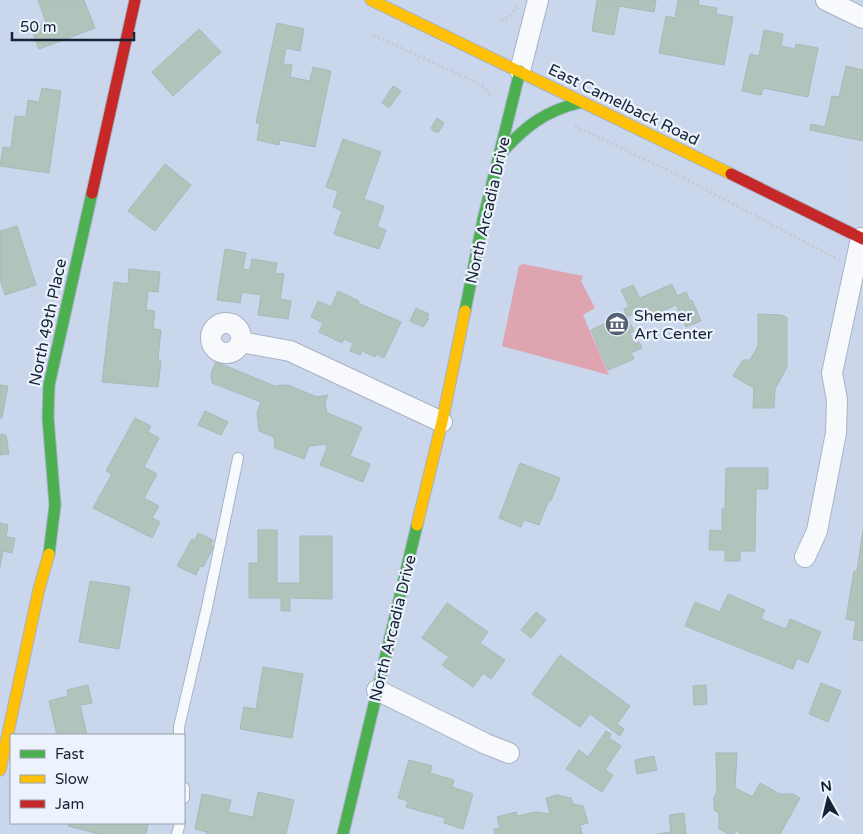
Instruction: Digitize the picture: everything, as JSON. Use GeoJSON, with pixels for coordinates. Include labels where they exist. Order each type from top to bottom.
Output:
{"type":"FeatureCollection","features":[{"type":"Feature","properties":{"kind":"street","name":"North 49th Place"},"geometry":{"type":"LineString","coordinates":[[0,770],[39,589],[49,553],[55,504],[48,418],[49,385],[135,0]]}},
{"type":"Feature","properties":{"kind":"street","name":"East Camelback Road"},"geometry":{"type":"LineString","coordinates":[[370,0],[862,238]]}},
{"type":"Feature","properties":{"kind":"street","name":"North Arcadia Drive"},"geometry":{"type":"LineString","coordinates":[[343,834],[442,422],[479,239],[538,0]]}},
{"type":"Feature","properties":{"kind":"street"},"geometry":{"type":"LineString","coordinates":[[826,0],[863,18]]}},
{"type":"Feature","properties":{"kind":"street"},"geometry":{"type":"LineString","coordinates":[[500,154],[521,130],[544,113],[567,104],[582,102]]}},
{"type":"Feature","properties":{"kind":"street"},"geometry":{"type":"LineString","coordinates":[[805,557],[818,531],[836,433],[838,400],[832,373],[862,238]]}},
{"type":"Feature","properties":{"kind":"street"},"geometry":{"type":"LineString","coordinates":[[241,342],[290,350],[442,422]]}},
{"type":"Feature","properties":{"kind":"street"},"geometry":{"type":"LineString","coordinates":[[377,690],[486,744],[509,753]]}},
{"type":"Feature","properties":{"kind":"lane"},"geometry":{"type":"LineString","coordinates":[[179,734],[179,726],[207,607],[238,458]]}},
{"type":"Feature","properties":{"kind":"path"},"geometry":{"type":"LineString","coordinates":[[501,21],[511,17],[522,0]]}},
{"type":"Feature","properties":{"kind":"path"},"geometry":{"type":"LineString","coordinates":[[373,35],[482,85],[492,96],[493,101]]}},
{"type":"Feature","properties":{"kind":"path"},"geometry":{"type":"LineString","coordinates":[[571,124],[686,179],[839,260]]}},
{"type":"Feature","properties":{"kind":"shaded area"},"geometry":{"type":"Polygon","coordinates":[[[523,264],[583,276],[581,281],[595,308],[583,315],[609,375],[502,346],[519,266],[523,264]]]}},
{"type":"Feature","properties":{"kind":"building"},"geometry":{"type":"Polygon","coordinates":[[[38,0],[84,0],[95,28],[39,49],[31,28],[46,22],[38,0]]]}},
{"type":"Feature","properties":{"kind":"building"},"geometry":{"type":"Polygon","coordinates":[[[597,0],[656,0],[654,12],[619,6],[614,35],[592,31],[597,0]]]}},
{"type":"Feature","properties":{"kind":"building"},"geometry":{"type":"Polygon","coordinates":[[[678,0],[699,0],[698,5],[717,8],[716,14],[733,17],[724,65],[659,53],[666,16],[675,18],[678,0]]]}},
{"type":"Feature","properties":{"kind":"building"},"geometry":{"type":"Polygon","coordinates":[[[277,23],[304,29],[300,51],[286,48],[283,64],[292,65],[290,77],[310,81],[313,67],[331,71],[315,147],[280,140],[279,145],[257,140],[260,123],[256,123],[277,23]]]}},
{"type":"Feature","properties":{"kind":"building"},"geometry":{"type":"Polygon","coordinates":[[[199,29],[221,52],[173,96],[152,72],[199,29]]]}},
{"type":"Feature","properties":{"kind":"building"},"geometry":{"type":"Polygon","coordinates":[[[764,30],[783,34],[781,46],[795,49],[796,44],[818,48],[808,97],[763,88],[761,95],[742,91],[750,54],[759,56],[764,30]]]}},
{"type":"Feature","properties":{"kind":"building"},"geometry":{"type":"Polygon","coordinates":[[[846,66],[863,70],[863,141],[810,130],[811,124],[825,127],[832,96],[839,97],[846,66]]]}},
{"type":"Feature","properties":{"kind":"building"},"geometry":{"type":"Polygon","coordinates":[[[393,86],[401,91],[389,108],[382,103],[393,86]]]}},
{"type":"Feature","properties":{"kind":"building"},"geometry":{"type":"Polygon","coordinates":[[[42,88],[61,91],[49,173],[0,166],[3,147],[11,148],[15,116],[26,117],[28,100],[39,102],[42,88]]]}},
{"type":"Feature","properties":{"kind":"building"},"geometry":{"type":"Polygon","coordinates":[[[437,118],[444,123],[438,133],[434,132],[431,128],[437,118]]]}},
{"type":"Feature","properties":{"kind":"building"},"geometry":{"type":"Polygon","coordinates":[[[343,139],[381,152],[364,199],[384,206],[377,227],[386,230],[379,249],[334,234],[342,211],[333,207],[338,191],[326,187],[343,139]]]}},
{"type":"Feature","properties":{"kind":"building"},"geometry":{"type":"Polygon","coordinates":[[[165,164],[191,185],[155,231],[128,211],[165,164]]]}},
{"type":"Feature","properties":{"kind":"building"},"geometry":{"type":"Polygon","coordinates":[[[17,226],[36,285],[5,295],[0,279],[0,231],[17,226]]]}},
{"type":"Feature","properties":{"kind":"building"},"geometry":{"type":"Polygon","coordinates":[[[225,249],[246,253],[243,269],[250,270],[252,259],[277,263],[275,273],[284,274],[280,299],[291,301],[288,319],[258,315],[261,295],[242,292],[240,303],[217,300],[225,249]]]}},
{"type":"Feature","properties":{"kind":"building"},"geometry":{"type":"Polygon","coordinates":[[[129,269],[160,272],[158,292],[148,291],[146,310],[155,311],[153,329],[161,330],[158,360],[161,361],[158,387],[102,382],[114,282],[128,284],[129,269]]]}},
{"type":"Feature","properties":{"kind":"building","name":"Shemer Art Center"},"geometry":{"type":"Polygon","coordinates":[[[672,284],[677,296],[686,292],[690,301],[692,300],[701,321],[686,327],[676,305],[646,319],[642,310],[627,317],[634,331],[630,333],[635,344],[639,342],[642,348],[631,353],[634,359],[608,370],[591,330],[626,314],[624,309],[629,307],[621,290],[633,285],[640,298],[672,284]]]}},
{"type":"Feature","properties":{"kind":"building"},"geometry":{"type":"Polygon","coordinates":[[[338,291],[359,301],[358,303],[401,322],[384,358],[376,354],[375,357],[362,351],[360,355],[350,351],[353,343],[344,339],[342,343],[319,332],[323,323],[311,317],[318,301],[331,307],[338,291]]]}},
{"type":"Feature","properties":{"kind":"building"},"geometry":{"type":"Polygon","coordinates":[[[416,308],[429,314],[427,318],[429,319],[423,327],[410,321],[416,308]]]}},
{"type":"Feature","properties":{"kind":"building"},"geometry":{"type":"Polygon","coordinates":[[[758,314],[782,315],[787,318],[787,367],[775,389],[774,408],[753,408],[754,388],[733,376],[743,360],[750,360],[758,346],[758,314]]]}},
{"type":"Feature","properties":{"kind":"building"},"geometry":{"type":"Polygon","coordinates":[[[216,362],[275,386],[288,385],[317,397],[328,395],[325,402],[327,413],[362,427],[350,456],[370,464],[363,482],[320,465],[327,448],[326,444],[309,446],[304,459],[275,448],[274,437],[259,431],[257,413],[261,402],[212,383],[211,373],[216,362]]]}},
{"type":"Feature","properties":{"kind":"building"},"geometry":{"type":"Polygon","coordinates":[[[0,385],[8,386],[2,418],[0,418],[0,385]]]}},
{"type":"Feature","properties":{"kind":"building"},"geometry":{"type":"Polygon","coordinates":[[[205,411],[228,422],[221,435],[198,425],[205,411]]]}},
{"type":"Feature","properties":{"kind":"building"},"geometry":{"type":"Polygon","coordinates":[[[135,418],[151,426],[148,432],[159,438],[144,467],[157,474],[144,498],[159,506],[152,518],[160,522],[152,538],[93,508],[112,474],[106,471],[135,418]]]}},
{"type":"Feature","properties":{"kind":"building"},"geometry":{"type":"Polygon","coordinates":[[[0,434],[6,435],[9,454],[0,455],[0,434]]]}},
{"type":"Feature","properties":{"kind":"building"},"geometry":{"type":"Polygon","coordinates":[[[520,463],[560,478],[539,525],[524,520],[521,527],[499,518],[520,463]]]}},
{"type":"Feature","properties":{"kind":"building"},"geometry":{"type":"Polygon","coordinates":[[[726,468],[768,468],[768,489],[756,489],[755,551],[740,551],[740,561],[725,561],[725,550],[709,550],[710,530],[722,531],[722,509],[725,509],[726,468]]]}},
{"type":"Feature","properties":{"kind":"building"},"geometry":{"type":"Polygon","coordinates":[[[0,523],[8,525],[6,537],[15,538],[12,553],[3,551],[0,567],[0,523]]]}},
{"type":"Feature","properties":{"kind":"building"},"geometry":{"type":"Polygon","coordinates":[[[258,530],[277,530],[277,583],[300,583],[300,536],[332,536],[332,599],[290,598],[290,611],[281,611],[281,598],[249,598],[249,563],[258,563],[258,530]]]}},
{"type":"Feature","properties":{"kind":"building"},"geometry":{"type":"Polygon","coordinates":[[[863,530],[863,641],[853,639],[856,621],[846,619],[854,571],[857,571],[863,530]]]}},
{"type":"Feature","properties":{"kind":"building"},"geometry":{"type":"Polygon","coordinates":[[[198,533],[213,540],[211,545],[214,546],[203,567],[200,566],[196,575],[177,566],[192,539],[195,540],[198,533]]]}},
{"type":"Feature","properties":{"kind":"building"},"geometry":{"type":"Polygon","coordinates":[[[90,581],[130,587],[119,649],[79,642],[90,581]]]}},
{"type":"Feature","properties":{"kind":"building"},"geometry":{"type":"Polygon","coordinates":[[[728,594],[765,610],[761,619],[786,629],[790,619],[821,632],[808,663],[797,658],[793,669],[685,626],[695,602],[720,612],[728,594]]]}},
{"type":"Feature","properties":{"kind":"building"},"geometry":{"type":"Polygon","coordinates":[[[447,603],[488,632],[480,643],[505,660],[491,679],[483,673],[473,687],[442,665],[449,657],[422,638],[447,603]]]}},
{"type":"Feature","properties":{"kind":"building"},"geometry":{"type":"Polygon","coordinates":[[[536,612],[546,620],[531,638],[521,630],[536,612]]]}},
{"type":"Feature","properties":{"kind":"building"},"geometry":{"type":"Polygon","coordinates":[[[560,655],[630,706],[617,724],[624,729],[620,736],[590,714],[580,727],[532,694],[560,655]]]}},
{"type":"Feature","properties":{"kind":"building"},"geometry":{"type":"Polygon","coordinates":[[[263,667],[303,674],[292,738],[240,729],[244,707],[256,709],[263,667]]]}},
{"type":"Feature","properties":{"kind":"building"},"geometry":{"type":"Polygon","coordinates":[[[821,683],[841,691],[828,722],[809,714],[821,683]]]}},
{"type":"Feature","properties":{"kind":"building"},"geometry":{"type":"Polygon","coordinates":[[[88,685],[92,703],[80,705],[87,734],[57,734],[49,701],[68,696],[67,690],[88,685]]]}},
{"type":"Feature","properties":{"kind":"building"},"geometry":{"type":"Polygon","coordinates":[[[706,685],[707,704],[694,705],[693,686],[706,685]]]}},
{"type":"Feature","properties":{"kind":"building"},"geometry":{"type":"Polygon","coordinates":[[[606,731],[611,734],[609,738],[621,746],[605,770],[613,775],[602,792],[566,769],[579,750],[588,757],[606,731]]]}},
{"type":"Feature","properties":{"kind":"building"},"geometry":{"type":"Polygon","coordinates":[[[716,753],[737,753],[735,788],[753,796],[760,783],[780,794],[793,794],[800,798],[780,834],[742,834],[736,831],[734,834],[728,834],[719,829],[719,813],[714,810],[714,797],[717,792],[716,753]]]}},
{"type":"Feature","properties":{"kind":"building"},"geometry":{"type":"Polygon","coordinates":[[[654,756],[657,770],[637,774],[635,760],[654,756]]]}},
{"type":"Feature","properties":{"kind":"building"},"geometry":{"type":"Polygon","coordinates":[[[409,760],[432,766],[430,773],[454,780],[452,787],[473,794],[463,829],[444,823],[445,818],[406,807],[408,801],[398,798],[409,760]]]}},
{"type":"Feature","properties":{"kind":"building"},"geometry":{"type":"Polygon","coordinates":[[[258,792],[294,800],[286,834],[206,834],[207,832],[195,829],[202,794],[231,800],[228,812],[253,817],[258,792]]]}},
{"type":"Feature","properties":{"kind":"building"},"geometry":{"type":"Polygon","coordinates":[[[557,795],[571,798],[573,804],[583,806],[588,823],[580,825],[582,834],[495,834],[494,829],[500,828],[497,817],[516,812],[517,816],[536,812],[550,814],[546,798],[557,795]]]}},
{"type":"Feature","properties":{"kind":"building"},"geometry":{"type":"Polygon","coordinates":[[[684,813],[686,834],[657,834],[671,832],[669,815],[684,813]]]}},
{"type":"Feature","properties":{"kind":"building"},"geometry":{"type":"Polygon","coordinates":[[[69,824],[148,824],[146,834],[99,834],[68,826],[69,824]]]}},
{"type":"Feature","properties":{"kind":"traffic: fast"},"geometry":{"type":"LineString","coordinates":[[465,311],[483,220],[520,71]]}},
{"type":"Feature","properties":{"kind":"traffic: fast"},"geometry":{"type":"LineString","coordinates":[[500,154],[518,135],[536,121],[557,110],[582,102]]}},
{"type":"Feature","properties":{"kind":"traffic: fast"},"geometry":{"type":"LineString","coordinates":[[49,554],[55,505],[48,418],[49,385],[92,193]]}},
{"type":"Feature","properties":{"kind":"traffic: fast"},"geometry":{"type":"LineString","coordinates":[[343,834],[417,525]]}},
{"type":"Feature","properties":{"kind":"traffic: slow"},"geometry":{"type":"LineString","coordinates":[[371,0],[731,174]]}},
{"type":"Feature","properties":{"kind":"traffic: slow"},"geometry":{"type":"LineString","coordinates":[[417,525],[442,422],[465,311]]}},
{"type":"Feature","properties":{"kind":"traffic: slow"},"geometry":{"type":"LineString","coordinates":[[0,770],[39,589],[49,554]]}},
{"type":"Feature","properties":{"kind":"traffic: jam"},"geometry":{"type":"LineString","coordinates":[[92,193],[135,0]]}},
{"type":"Feature","properties":{"kind":"traffic: jam"},"geometry":{"type":"LineString","coordinates":[[731,174],[863,239]]}},
{"type":"Feature","properties":{"kind":"place","name":"Shemer Art Center"},"geometry":{"type":"Point","coordinates":[617,324]}}]}
